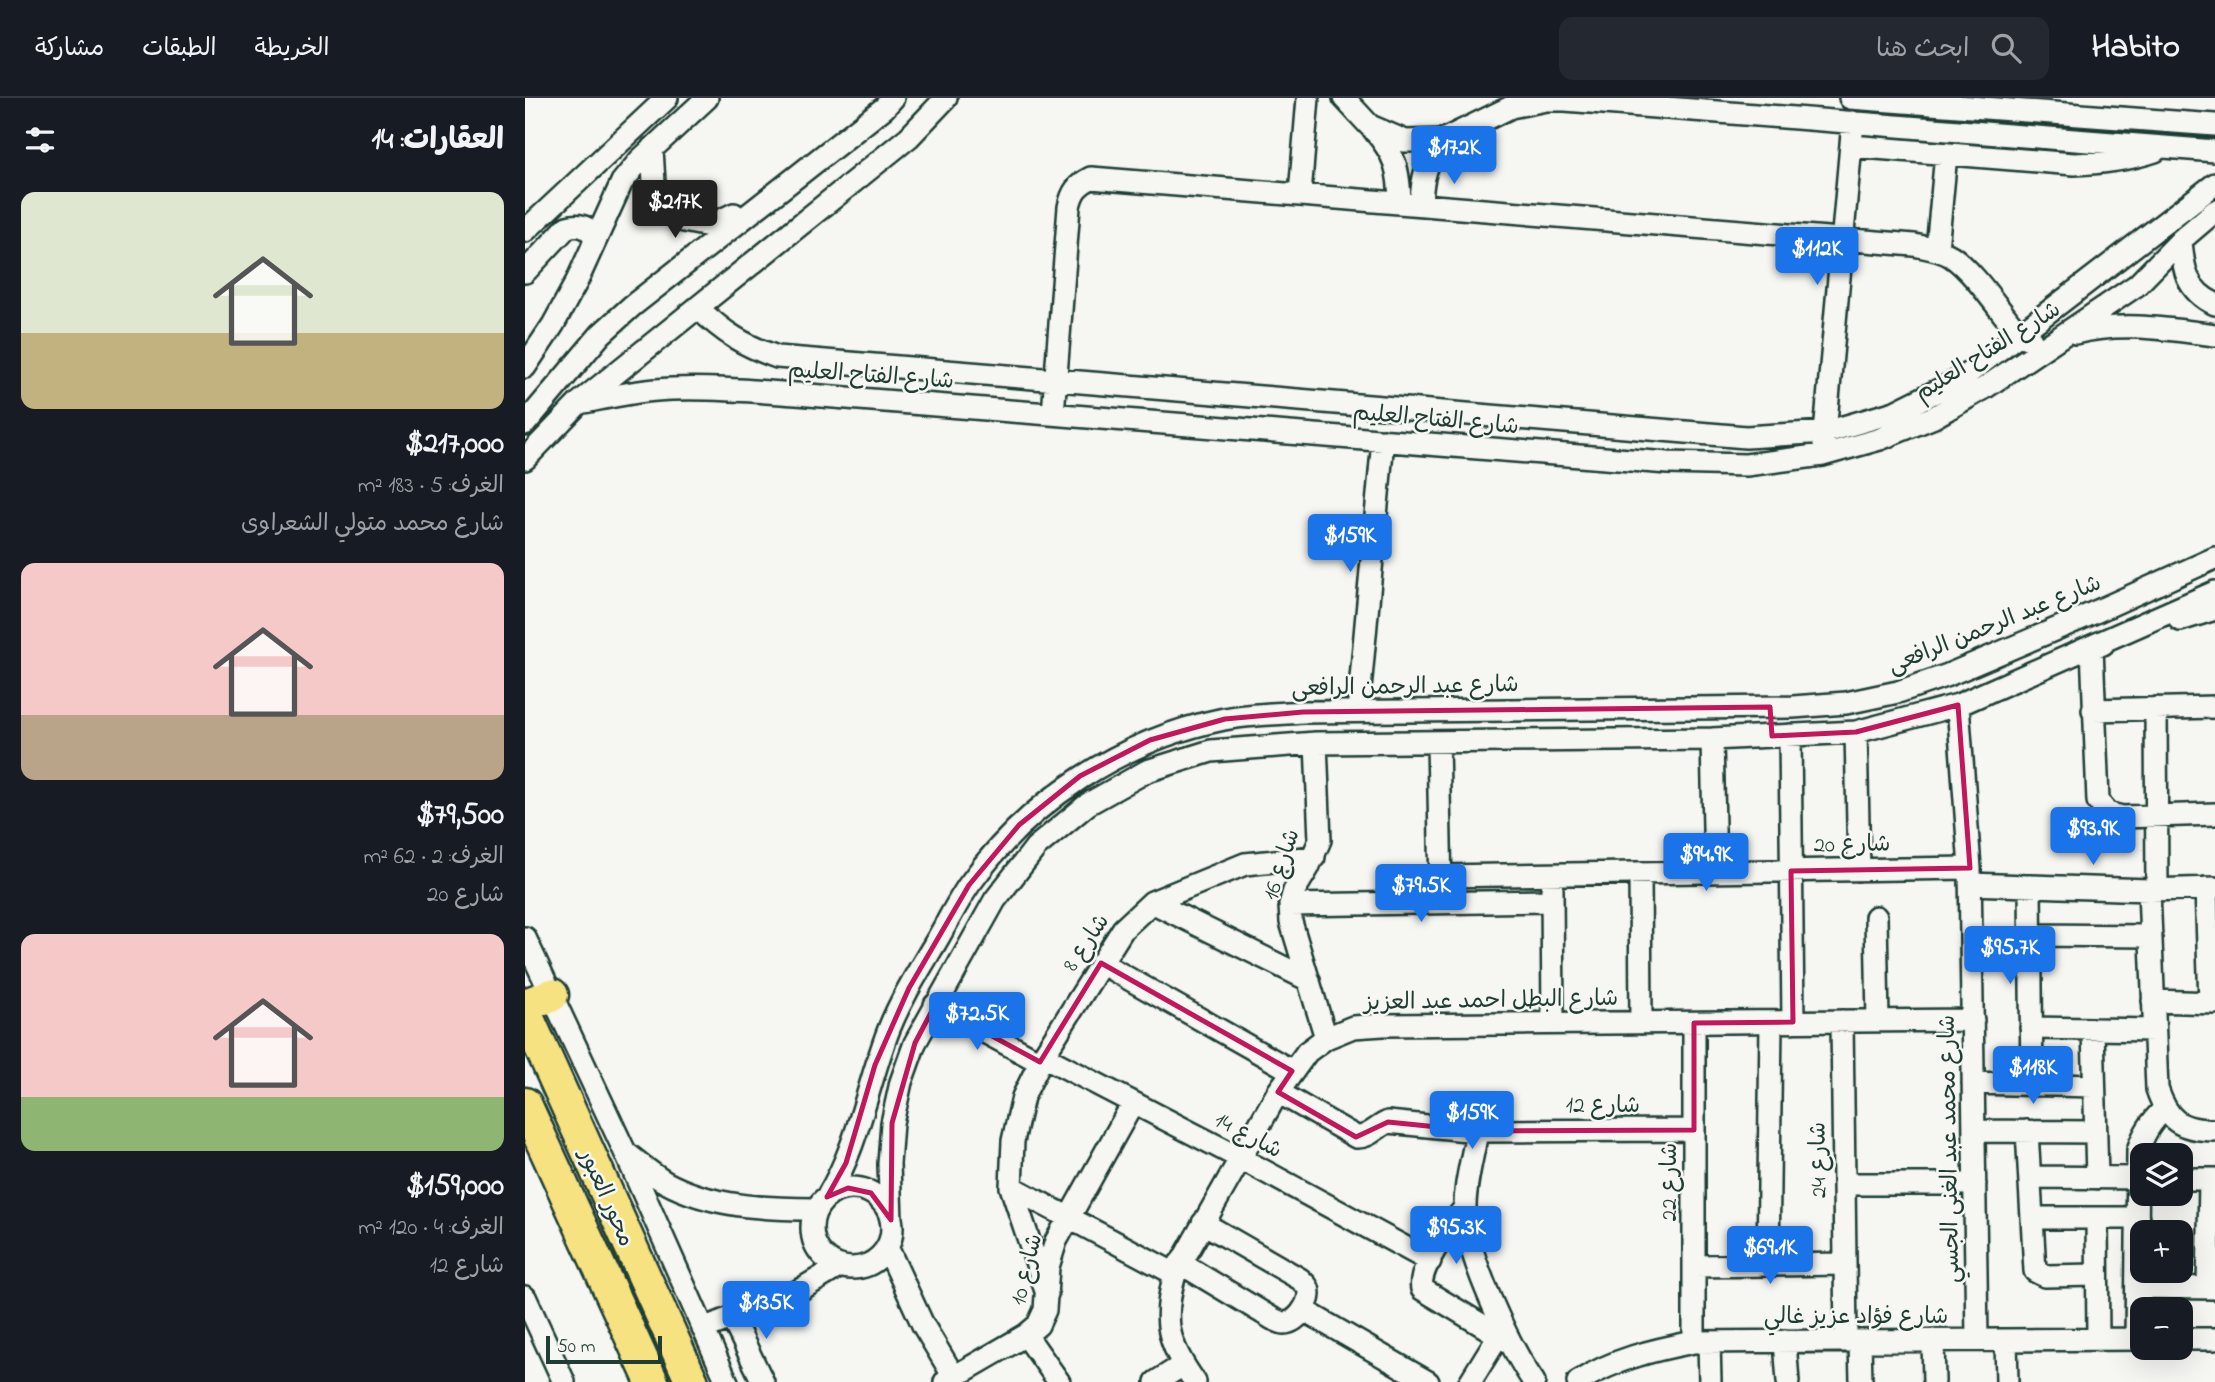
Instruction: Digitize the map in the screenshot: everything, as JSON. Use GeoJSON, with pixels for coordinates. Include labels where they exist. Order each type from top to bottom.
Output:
{"type":"FeatureCollection","features":[{"type":"Feature","properties":{"kind":"highway","name":"محور العبور"},"geometry":{"type":"LineString","coordinates":[[525,1012],[692,1382]]}},
{"type":"Feature","properties":{"kind":"highway","name":"محور العبور"},"geometry":{"type":"LineString","coordinates":[[525,1104],[652,1382]]}},
{"type":"Feature","properties":{"kind":"street"},"geometry":{"type":"LineString","coordinates":[[525,231],[667,98]]}},
{"type":"Feature","properties":{"kind":"street"},"geometry":{"type":"LineString","coordinates":[[525,367],[553,326],[577,281],[622,182],[652,149],[707,98]]}},
{"type":"Feature","properties":{"kind":"street"},"geometry":{"type":"LineString","coordinates":[[525,459],[579,403],[909,137],[946,98]]}},
{"type":"Feature","properties":{"kind":"street"},"geometry":{"type":"LineString","coordinates":[[1300,194],[1308,98]]}},
{"type":"Feature","properties":{"kind":"street"},"geometry":{"type":"LineString","coordinates":[[1344,98],[1389,148],[1411,204]]}},
{"type":"Feature","properties":{"kind":"street"},"geometry":{"type":"LineString","coordinates":[[1477,122],[1490,98]]}},
{"type":"Feature","properties":{"kind":"street"},"geometry":{"type":"LineString","coordinates":[[1850,98],[2001,104],[2215,125]]}},
{"type":"Feature","properties":{"kind":"street"},"geometry":{"type":"LineString","coordinates":[[1411,204],[1429,159],[1443,140],[1511,107],[1565,100],[2215,151]]}},
{"type":"Feature","properties":{"kind":"street"},"geometry":{"type":"LineString","coordinates":[[525,424],[601,334],[642,298],[888,103],[909,137]]}},
{"type":"Feature","properties":{"kind":"street"},"geometry":{"type":"LineString","coordinates":[[1970,155],[1974,103]]}},
{"type":"Feature","properties":{"kind":"street"},"geometry":{"type":"LineString","coordinates":[[1999,134],[2001,104]]}},
{"type":"Feature","properties":{"kind":"street"},"geometry":{"type":"LineString","coordinates":[[1823,455],[1853,122]]}},
{"type":"Feature","properties":{"kind":"street"},"geometry":{"type":"LineString","coordinates":[[1370,126],[1405,141],[1443,140]]}},
{"type":"Feature","properties":{"kind":"street"},"geometry":{"type":"LineString","coordinates":[[1851,146],[2074,164],[2136,157],[2166,147]]}},
{"type":"Feature","properties":{"kind":"street"},"geometry":{"type":"LineString","coordinates":[[652,149],[654,183],[664,206],[684,221],[709,226],[767,199]]}},
{"type":"Feature","properties":{"kind":"street"},"geometry":{"type":"LineString","coordinates":[[1937,250],[1946,153]]}},
{"type":"Feature","properties":{"kind":"street"},"geometry":{"type":"LineString","coordinates":[[1053,414],[1069,207],[1072,194],[1079,184],[1091,178],[1843,239],[1937,250],[1952,257],[1966,270],[2020,335],[2052,342],[2101,326],[2142,327],[2215,335]]}},
{"type":"Feature","properties":{"kind":"street","name":"شارع الفتاح العليم"},"geometry":{"type":"LineString","coordinates":[[698,308],[720,330],[738,341],[777,357],[1746,437],[1826,432],[1895,412],[1961,379],[2215,184]]}},
{"type":"Feature","properties":{"kind":"street","name":"شارع الفتاح العليم"},"geometry":{"type":"LineString","coordinates":[[579,403],[632,392],[673,389],[809,394],[1746,466],[1823,455],[1880,439],[1934,417],[1986,387],[2137,285],[2181,240],[2215,211]]}},
{"type":"Feature","properties":{"kind":"street"},"geometry":{"type":"LineString","coordinates":[[525,272],[567,227],[574,225],[587,228],[596,238],[593,244]]}},
{"type":"Feature","properties":{"kind":"street"},"geometry":{"type":"LineString","coordinates":[[2181,240],[2183,268],[2197,293],[2215,304]]}},
{"type":"Feature","properties":{"kind":"street"},"geometry":{"type":"LineString","coordinates":[[920,403],[924,369]]}},
{"type":"Feature","properties":{"kind":"street"},"geometry":{"type":"LineString","coordinates":[[1358,711],[1383,440]]}},
{"type":"Feature","properties":{"kind":"street","name":"شارع عبد الرحمن الرافعى"},"geometry":{"type":"LineString","coordinates":[[821,1203],[846,1163],[875,1065],[890,1026],[969,885],[1019,825],[1080,776],[1150,740],[1225,719],[1303,712],[1770,707],[1846,703],[1898,692],[1948,675],[2215,558]]}},
{"type":"Feature","properties":{"kind":"street"},"geometry":{"type":"LineString","coordinates":[[891,1220],[888,1209],[871,1193],[848,1188],[837,1190],[821,1203],[811,1232],[820,1253],[839,1266],[853,1268],[867,1265],[878,1258],[887,1247],[891,1234],[891,1220],[889,1164],[892,1123],[901,1082],[915,1043],[935,1005],[995,900],[1037,847],[1088,804],[1147,771],[1211,751],[1316,743],[1712,739],[1856,732],[1958,705],[2215,592]]}},
{"type":"Feature","properties":{"kind":"street"},"geometry":{"type":"LineString","coordinates":[[2092,648],[2215,609]]}},
{"type":"Feature","properties":{"kind":"street"},"geometry":{"type":"LineString","coordinates":[[2092,648],[2098,802],[2107,813],[2122,817],[2215,814]]}},
{"type":"Feature","properties":{"kind":"street","name":"شارع محمد عبد الغنى الجسي"},"geometry":{"type":"LineString","coordinates":[[1958,705],[1970,876],[1977,1340]]}},
{"type":"Feature","properties":{"kind":"street"},"geometry":{"type":"LineString","coordinates":[[1770,707],[1781,736],[1791,871],[1793,1022]]}},
{"type":"Feature","properties":{"kind":"street"},"geometry":{"type":"LineString","coordinates":[[2093,710],[2215,707]]}},
{"type":"Feature","properties":{"kind":"street"},"geometry":{"type":"LineString","coordinates":[[2156,708],[2156,816],[2150,936],[2157,1089],[2164,1110],[2180,1124],[2201,1130],[2215,1130]]}},
{"type":"Feature","properties":{"kind":"street"},"geometry":{"type":"LineString","coordinates":[[1856,732],[1859,870]]}},
{"type":"Feature","properties":{"kind":"street"},"geometry":{"type":"LineString","coordinates":[[1712,739],[1715,872]]}},
{"type":"Feature","properties":{"kind":"street"},"geometry":{"type":"LineString","coordinates":[[1439,742],[1441,902]]}},
{"type":"Feature","properties":{"kind":"street","name":"شارع 16"},"geometry":{"type":"LineString","coordinates":[[1316,743],[1320,840],[1314,857],[1294,891],[1290,905],[1291,922],[1326,1038]]}},
{"type":"Feature","properties":{"kind":"street","name":"شارع 8"},"geometry":{"type":"LineString","coordinates":[[1047,1294],[1011,1187],[1013,1142],[1023,1097],[1041,1059],[1123,929],[1153,902],[1245,864],[1314,857]]}},
{"type":"Feature","properties":{"kind":"street","name":"شارع 20"},"geometry":{"type":"LineString","coordinates":[[1440,876],[1859,870],[1970,876],[2029,886],[2153,890],[2210,888]]}},
{"type":"Feature","properties":{"kind":"street"},"geometry":{"type":"LineString","coordinates":[[1640,873],[1641,1023]]}},
{"type":"Feature","properties":{"kind":"street"},"geometry":{"type":"LineString","coordinates":[[1552,875],[1553,1023]]}},
{"type":"Feature","properties":{"kind":"street"},"geometry":{"type":"LineString","coordinates":[[2029,886],[2032,1085]]}},
{"type":"Feature","properties":{"kind":"street"},"geometry":{"type":"LineString","coordinates":[[2153,1001],[2212,1003],[2210,888]]}},
{"type":"Feature","properties":{"kind":"street"},"geometry":{"type":"LineString","coordinates":[[1290,905],[1552,901]]}},
{"type":"Feature","properties":{"kind":"street"},"geometry":{"type":"LineString","coordinates":[[1153,902],[1309,980]]}},
{"type":"Feature","properties":{"kind":"street"},"geometry":{"type":"LineString","coordinates":[[1876,917],[1878,1021]]}},
{"type":"Feature","properties":{"kind":"street"},"geometry":{"type":"LineString","coordinates":[[2030,935],[2150,936]]}},
{"type":"Feature","properties":{"kind":"street"},"geometry":{"type":"LineString","coordinates":[[525,938],[538,1000],[625,1152],[727,1382]]}},
{"type":"Feature","properties":{"kind":"street"},"geometry":{"type":"LineString","coordinates":[[1101,963],[1292,1071]]}},
{"type":"Feature","properties":{"kind":"street","name":"شارع 14"},"geometry":{"type":"LineString","coordinates":[[935,1005],[1240,1158],[1430,1261]]}},
{"type":"Feature","properties":{"kind":"street","name":"شارع البطل احمد عبد العزيز"},"geometry":{"type":"LineString","coordinates":[[1189,1373],[1170,1335],[1167,1303],[1177,1269],[1278,1092],[1307,1052],[1326,1038],[1353,1027],[1383,1025],[1973,1020]]}},
{"type":"Feature","properties":{"kind":"street","name":"شارع 24"},"geometry":{"type":"LineString","coordinates":[[1842,1021],[1845,1264],[1853,1341],[1861,1382]]}},
{"type":"Feature","properties":{"kind":"street"},"geometry":{"type":"LineString","coordinates":[[1768,1265],[1771,1022]]}},
{"type":"Feature","properties":{"kind":"street","name":"شارع 22"},"geometry":{"type":"LineString","coordinates":[[1694,1023],[1694,1266],[1702,1342],[1710,1382]]}},
{"type":"Feature","properties":{"kind":"street"},"geometry":{"type":"LineString","coordinates":[[2031,1028],[2154,1030]]}},
{"type":"Feature","properties":{"kind":"street"},"geometry":{"type":"LineString","coordinates":[[2093,1029],[2097,1178]]}},
{"type":"Feature","properties":{"kind":"street"},"geometry":{"type":"LineString","coordinates":[[1973,1083],[2094,1086]]}},
{"type":"Feature","properties":{"kind":"street","name":"شارع 12"},"geometry":{"type":"LineString","coordinates":[[1278,1092],[1356,1137],[1368,1135],[1388,1122],[1477,1131],[1694,1130]]}},
{"type":"Feature","properties":{"kind":"street","name":"شارع 10"},"geometry":{"type":"LineString","coordinates":[[952,1380],[1038,1325],[1045,1310],[1048,1267],[1056,1241],[1133,1103]]}},
{"type":"Feature","properties":{"kind":"street"},"geometry":{"type":"LineString","coordinates":[[2140,1143],[2152,1121],[2164,1110]]}},
{"type":"Feature","properties":{"kind":"street"},"geometry":{"type":"LineString","coordinates":[[1477,1131],[1464,1209],[1467,1233],[1504,1339],[1534,1382]]}},
{"type":"Feature","properties":{"kind":"street"},"geometry":{"type":"LineString","coordinates":[[1974,1131],[2096,1132]]}},
{"type":"Feature","properties":{"kind":"street"},"geometry":{"type":"LineString","coordinates":[[2027,1131],[2035,1266],[2039,1275],[2097,1275]]}},
{"type":"Feature","properties":{"kind":"street"},"geometry":{"type":"LineString","coordinates":[[625,1152],[664,1181],[700,1197],[772,1209],[821,1203]]}},
{"type":"Feature","properties":{"kind":"street"},"geometry":{"type":"LineString","coordinates":[[2030,1177],[2130,1178]]}},
{"type":"Feature","properties":{"kind":"street"},"geometry":{"type":"LineString","coordinates":[[2137,1287],[2211,1288],[2212,1179],[2193,1179]]}},
{"type":"Feature","properties":{"kind":"street"},"geometry":{"type":"LineString","coordinates":[[1844,1184],[1975,1184]]}},
{"type":"Feature","properties":{"kind":"street"},"geometry":{"type":"LineString","coordinates":[[1011,1187],[1273,1319],[1284,1323],[1296,1319],[1309,1300],[1308,1288],[1300,1279],[1203,1223]]}},
{"type":"Feature","properties":{"kind":"street"},"geometry":{"type":"LineString","coordinates":[[2137,1297],[2139,1206]]}},
{"type":"Feature","properties":{"kind":"street"},"geometry":{"type":"LineString","coordinates":[[1464,1209],[1449,1228],[1430,1261],[1420,1282],[1422,1289],[1504,1339]]}},
{"type":"Feature","properties":{"kind":"street"},"geometry":{"type":"LineString","coordinates":[[2097,1218],[2098,1340]]}},
{"type":"Feature","properties":{"kind":"street"},"geometry":{"type":"LineString","coordinates":[[2032,1219],[2138,1218]]}},
{"type":"Feature","properties":{"kind":"street"},"geometry":{"type":"LineString","coordinates":[[887,1247],[952,1380]]}},
{"type":"Feature","properties":{"kind":"street"},"geometry":{"type":"LineString","coordinates":[[1694,1266],[1845,1264]]}},
{"type":"Feature","properties":{"kind":"street"},"geometry":{"type":"LineString","coordinates":[[703,1329],[798,1291],[839,1266]]}},
{"type":"Feature","properties":{"kind":"street"},"geometry":{"type":"LineString","coordinates":[[525,1297],[564,1382]]}},
{"type":"Feature","properties":{"kind":"street"},"geometry":{"type":"LineString","coordinates":[[1303,1310],[1417,1380]]}},
{"type":"Feature","properties":{"kind":"street"},"geometry":{"type":"LineString","coordinates":[[732,1318],[763,1382]]}},
{"type":"Feature","properties":{"kind":"street"},"geometry":{"type":"LineString","coordinates":[[1026,1335],[1059,1382]]}},
{"type":"Feature","properties":{"kind":"street"},"geometry":{"type":"LineString","coordinates":[[1470,1382],[1504,1339]]}},
{"type":"Feature","properties":{"kind":"street","name":"شارع فؤاد عزيز غالي"},"geometry":{"type":"LineString","coordinates":[[1578,1382],[1594,1371],[1643,1352],[1702,1342],[2130,1339]]}},
{"type":"Feature","properties":{"kind":"street"},"geometry":{"type":"LineString","coordinates":[[2193,1339],[2215,1339]]}},
{"type":"Feature","properties":{"kind":"street"},"geometry":{"type":"LineString","coordinates":[[1933,1340],[1934,1382]]}},
{"type":"Feature","properties":{"kind":"street"},"geometry":{"type":"LineString","coordinates":[[2006,1340],[2007,1382]]}},
{"type":"Feature","properties":{"kind":"street"},"geometry":{"type":"LineString","coordinates":[[1785,1342],[1787,1382]]}},
{"type":"Feature","properties":{"kind":"street"},"geometry":{"type":"LineString","coordinates":[[1156,1382],[1189,1373]]}},
{"type":"Feature","properties":{"kind":"highlighted area"},"geometry":{"type":"Polygon","coordinates":[[[1958,705],[1970,868],[1791,871],[1793,1022],[1694,1023],[1694,1130],[1477,1131],[1388,1122],[1356,1137],[1278,1092],[1292,1071],[1101,963],[1040,1062],[935,1005],[915,1043],[892,1123],[891,1220],[871,1193],[848,1188],[827,1197],[846,1163],[875,1065],[909,988],[969,885],[1019,825],[1080,776],[1150,740],[1225,719],[1303,712],[1770,707],[1772,736],[1856,732],[1958,705]]]}}]}
